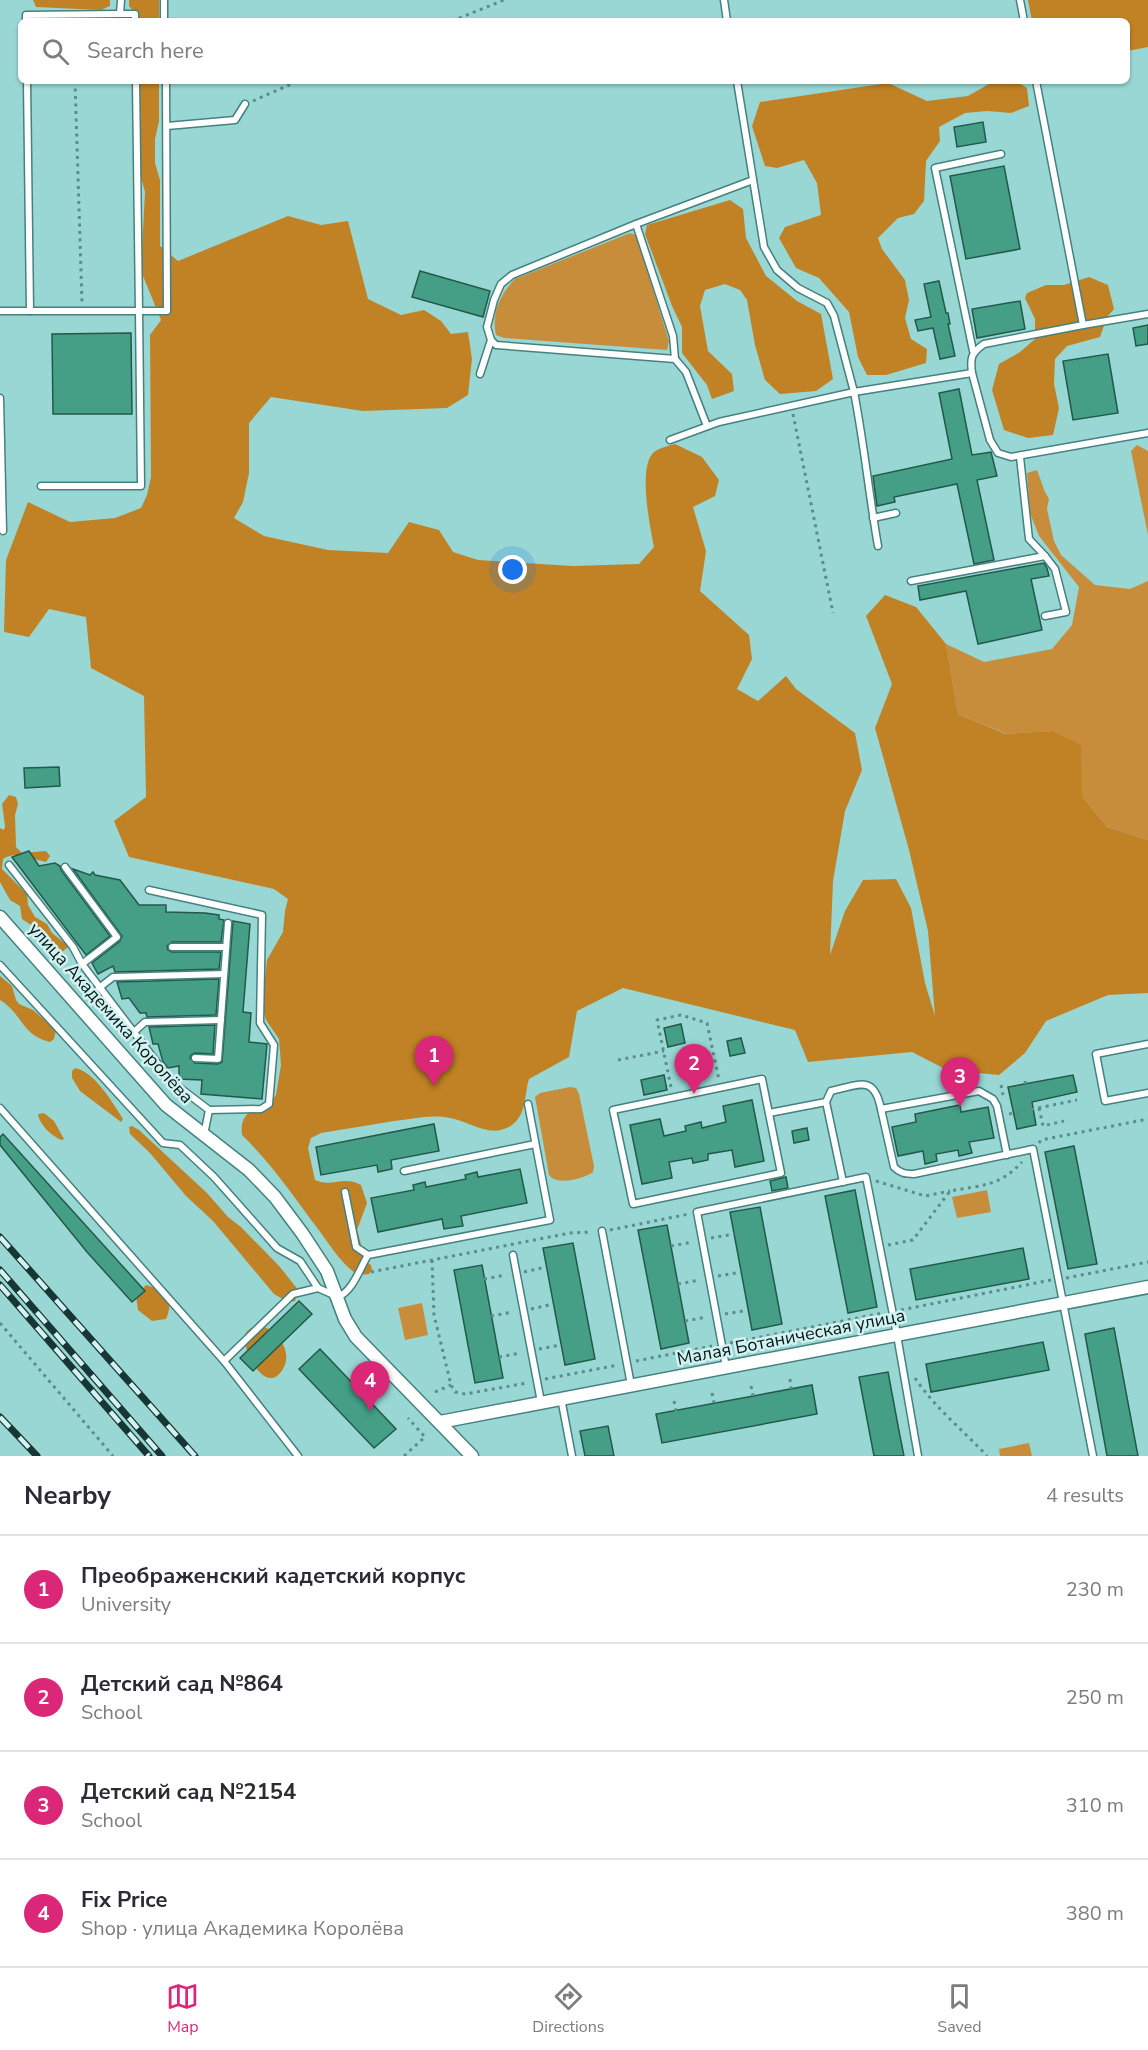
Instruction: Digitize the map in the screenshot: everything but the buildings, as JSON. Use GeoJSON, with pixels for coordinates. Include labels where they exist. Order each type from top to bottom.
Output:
{"type":"FeatureCollection","features":[{"type":"Feature","properties":{"kind":"street","name":"улица Академика Королёва"},"geometry":{"type":"LineString","coordinates":[[0,917],[166,1105],[249,1170],[275,1197],[316,1252],[327,1271],[345,1319],[356,1337],[472,1456]]}},
{"type":"Feature","properties":{"kind":"street","name":"Малая Ботаническая улица"},"geometry":{"type":"LineString","coordinates":[[440,1422],[1148,1287]]}},
{"type":"Feature","properties":{"kind":"lane"},"geometry":{"type":"LineString","coordinates":[[120,14],[121,0]]}},
{"type":"Feature","properties":{"kind":"lane"},"geometry":{"type":"LineString","coordinates":[[164,0],[164,18]]}},
{"type":"Feature","properties":{"kind":"lane"},"geometry":{"type":"LineString","coordinates":[[724,0],[727,18]]}},
{"type":"Feature","properties":{"kind":"lane"},"geometry":{"type":"LineString","coordinates":[[1020,0],[1023,18]]}},
{"type":"Feature","properties":{"kind":"lane"},"geometry":{"type":"LineString","coordinates":[[26,18],[26,15],[120,14],[135,14],[135,18]]}},
{"type":"Feature","properties":{"kind":"lane"},"geometry":{"type":"LineString","coordinates":[[27,84],[30,311]]}},
{"type":"Feature","properties":{"kind":"lane"},"geometry":{"type":"LineString","coordinates":[[41,486],[141,486],[135,84]]}},
{"type":"Feature","properties":{"kind":"lane"},"geometry":{"type":"LineString","coordinates":[[0,311],[167,311],[166,84]]}},
{"type":"Feature","properties":{"kind":"lane"},"geometry":{"type":"LineString","coordinates":[[737,84],[764,248],[777,270],[798,288],[826,303],[834,316],[855,392],[878,546]]}},
{"type":"Feature","properties":{"kind":"lane"},"geometry":{"type":"LineString","coordinates":[[1037,84],[1083,325]]}},
{"type":"Feature","properties":{"kind":"lane"},"geometry":{"type":"LineString","coordinates":[[167,126],[235,120],[245,104]]}},
{"type":"Feature","properties":{"kind":"lane"},"geometry":{"type":"LineString","coordinates":[[1001,154],[935,168],[973,351],[970,359],[972,373],[990,440],[998,453],[1011,457],[1148,433]]}},
{"type":"Feature","properties":{"kind":"lane"},"geometry":{"type":"LineString","coordinates":[[480,374],[490,340],[488,327],[494,300],[501,284],[512,275],[636,224],[753,180]]}},
{"type":"Feature","properties":{"kind":"lane"},"geometry":{"type":"LineString","coordinates":[[636,224],[673,336],[675,359],[686,372],[707,426]]}},
{"type":"Feature","properties":{"kind":"lane"},"geometry":{"type":"LineString","coordinates":[[973,351],[984,344],[1148,314]]}},
{"type":"Feature","properties":{"kind":"lane"},"geometry":{"type":"LineString","coordinates":[[490,340],[496,345],[675,359]]}},
{"type":"Feature","properties":{"kind":"lane"},"geometry":{"type":"LineString","coordinates":[[670,440],[719,422],[855,392],[972,373]]}},
{"type":"Feature","properties":{"kind":"lane"},"geometry":{"type":"LineString","coordinates":[[0,398],[3,531]]}},
{"type":"Feature","properties":{"kind":"lane"},"geometry":{"type":"LineString","coordinates":[[1020,456],[1029,539],[1055,569],[1066,612],[1045,616]]}},
{"type":"Feature","properties":{"kind":"lane"},"geometry":{"type":"LineString","coordinates":[[873,518],[896,513]]}},
{"type":"Feature","properties":{"kind":"lane"},"geometry":{"type":"LineString","coordinates":[[911,581],[1046,556]]}},
{"type":"Feature","properties":{"kind":"lane"},"geometry":{"type":"LineString","coordinates":[[9,865],[73,947],[99,988],[171,1081],[209,1110],[261,1109],[268,1104],[274,1045],[260,1023],[262,915],[149,890]]}},
{"type":"Feature","properties":{"kind":"lane"},"geometry":{"type":"LineString","coordinates":[[65,867],[117,937],[82,964]]}},
{"type":"Feature","properties":{"kind":"lane"},"geometry":{"type":"LineString","coordinates":[[195,1058],[218,1059],[228,923]]}},
{"type":"Feature","properties":{"kind":"lane"},"geometry":{"type":"LineString","coordinates":[[172,947],[226,947]]}},
{"type":"Feature","properties":{"kind":"lane"},"geometry":{"type":"LineString","coordinates":[[0,965],[164,1143],[180,1145],[214,1177],[277,1248],[300,1261],[318,1288],[338,1297],[349,1290],[368,1255]]}},
{"type":"Feature","properties":{"kind":"lane"},"geometry":{"type":"LineString","coordinates":[[99,988],[113,977],[224,974]]}},
{"type":"Feature","properties":{"kind":"lane"},"geometry":{"type":"LineString","coordinates":[[134,1032],[145,1022],[221,1020]]}},
{"type":"Feature","properties":{"kind":"lane"},"geometry":{"type":"LineString","coordinates":[[1148,1044],[1096,1054],[1105,1101],[1148,1093]]}},
{"type":"Feature","properties":{"kind":"lane"},"geometry":{"type":"LineString","coordinates":[[762,1079],[781,1173],[633,1204],[613,1110],[721,1088],[762,1079]]}},
{"type":"Feature","properties":{"kind":"lane"},"geometry":{"type":"LineString","coordinates":[[843,1182],[826,1101],[831,1091],[865,1084],[876,1090],[892,1161],[899,1172],[914,1174],[1034,1149],[1093,1456]]}},
{"type":"Feature","properties":{"kind":"lane"},"geometry":{"type":"LineString","coordinates":[[881,1109],[979,1091],[993,1099],[1007,1155]]}},
{"type":"Feature","properties":{"kind":"lane"},"geometry":{"type":"LineString","coordinates":[[769,1113],[826,1101]]}},
{"type":"Feature","properties":{"kind":"lane"},"geometry":{"type":"LineString","coordinates":[[345,1192],[356,1246],[368,1255],[550,1220],[528,1104]]}},
{"type":"Feature","properties":{"kind":"lane"},"geometry":{"type":"LineString","coordinates":[[0,1108],[224,1361],[298,1456]]}},
{"type":"Feature","properties":{"kind":"lane"},"geometry":{"type":"LineString","coordinates":[[204,1135],[209,1110]]}},
{"type":"Feature","properties":{"kind":"lane"},"geometry":{"type":"LineString","coordinates":[[404,1171],[535,1144]]}},
{"type":"Feature","properties":{"kind":"lane"},"geometry":{"type":"LineString","coordinates":[[726,1367],[697,1212],[866,1177],[918,1456]]}},
{"type":"Feature","properties":{"kind":"lane"},"geometry":{"type":"LineString","coordinates":[[602,1231],[631,1385]]}},
{"type":"Feature","properties":{"kind":"lane"},"geometry":{"type":"LineString","coordinates":[[513,1255],[541,1402]]}},
{"type":"Feature","properties":{"kind":"lane"},"geometry":{"type":"LineString","coordinates":[[224,1361],[293,1294],[318,1288]]}},
{"type":"Feature","properties":{"kind":"lane"},"geometry":{"type":"LineString","coordinates":[[561,1398],[572,1456]]}},
{"type":"Feature","properties":{"kind":"path"},"geometry":{"type":"LineString","coordinates":[[459,18],[504,0]]}},
{"type":"Feature","properties":{"kind":"path"},"geometry":{"type":"LineString","coordinates":[[75,84],[82,311]]}},
{"type":"Feature","properties":{"kind":"path"},"geometry":{"type":"LineString","coordinates":[[245,104],[291,84]]}},
{"type":"Feature","properties":{"kind":"path"},"geometry":{"type":"LineString","coordinates":[[792,406],[833,613]]}},
{"type":"Feature","properties":{"kind":"path"},"geometry":{"type":"LineString","coordinates":[[673,1098],[657,1020],[681,1015],[707,1023],[721,1088]]}},
{"type":"Feature","properties":{"kind":"path"},"geometry":{"type":"LineString","coordinates":[[618,1060],[664,1051]]}},
{"type":"Feature","properties":{"kind":"path"},"geometry":{"type":"LineString","coordinates":[[1025,1081],[1031,1109]]}},
{"type":"Feature","properties":{"kind":"path"},"geometry":{"type":"LineString","coordinates":[[999,1116],[1077,1100]]}},
{"type":"Feature","properties":{"kind":"path"},"geometry":{"type":"LineString","coordinates":[[1039,1108],[1043,1126],[1064,1121]]}},
{"type":"Feature","properties":{"kind":"path"},"geometry":{"type":"LineString","coordinates":[[866,1177],[925,1196],[998,1182],[1013,1172],[1041,1140],[1148,1119]]}},
{"type":"Feature","properties":{"kind":"path"},"geometry":{"type":"LineString","coordinates":[[879,1247],[913,1240],[950,1191]]}},
{"type":"Feature","properties":{"kind":"path"},"geometry":{"type":"LineString","coordinates":[[367,1275],[372,1271],[570,1233],[602,1231],[697,1212]]}},
{"type":"Feature","properties":{"kind":"path"},"geometry":{"type":"LineString","coordinates":[[432,1260],[434,1315],[451,1385],[455,1392],[465,1395],[1148,1262]]}},
{"type":"Feature","properties":{"kind":"path"},"geometry":{"type":"LineString","coordinates":[[1013,1282],[1014,1287]]}},
{"type":"Feature","properties":{"kind":"path"},"geometry":{"type":"LineString","coordinates":[[973,1289],[975,1295]]}},
{"type":"Feature","properties":{"kind":"path"},"geometry":{"type":"LineString","coordinates":[[933,1297],[934,1303]]}},
{"type":"Feature","properties":{"kind":"path"},"geometry":{"type":"LineString","coordinates":[[0,1323],[113,1456]]}},
{"type":"Feature","properties":{"kind":"path"},"geometry":{"type":"LineString","coordinates":[[914,1378],[928,1397],[965,1431],[987,1456]]}},
{"type":"Feature","properties":{"kind":"path"},"geometry":{"type":"LineString","coordinates":[[790,1379],[792,1389]]}},
{"type":"Feature","properties":{"kind":"path"},"geometry":{"type":"LineString","coordinates":[[435,1392],[451,1385]]}},
{"type":"Feature","properties":{"kind":"path"},"geometry":{"type":"LineString","coordinates":[[751,1386],[753,1396]]}},
{"type":"Feature","properties":{"kind":"path"},"geometry":{"type":"LineString","coordinates":[[712,1393],[714,1403]]}},
{"type":"Feature","properties":{"kind":"path"},"geometry":{"type":"LineString","coordinates":[[674,1401],[676,1411]]}},
{"type":"Feature","properties":{"kind":"path"},"geometry":{"type":"LineString","coordinates":[[404,1456],[425,1437],[408,1418]]}},
{"type":"Feature","properties":{"kind":"shaded area"},"geometry":{"type":"Polygon","coordinates":[[[33,0],[110,0],[110,6],[101,10],[36,7],[33,0]]]}},
{"type":"Feature","properties":{"kind":"shaded area"},"geometry":{"type":"Polygon","coordinates":[[[129,0],[159,0],[159,18],[139,18],[129,6],[129,0]]]}},
{"type":"Feature","properties":{"kind":"shaded area"},"geometry":{"type":"Polygon","coordinates":[[[1028,0],[1148,0],[1148,47],[1130,50],[1130,18],[1031,18],[1028,0]]]}},
{"type":"Feature","properties":{"kind":"shaded area"},"geometry":{"type":"Polygon","coordinates":[[[139,84],[159,84],[159,121],[155,139],[155,163],[160,180],[160,246],[178,261],[288,216],[321,225],[348,221],[368,299],[401,315],[424,310],[441,321],[451,334],[468,332],[472,359],[468,395],[447,408],[363,411],[271,397],[249,423],[249,473],[243,502],[234,518],[264,536],[328,550],[388,553],[409,522],[439,530],[453,552],[478,560],[573,566],[639,564],[654,547],[646,484],[646,471],[653,453],[660,448],[675,444],[702,457],[719,480],[715,496],[693,507],[706,551],[700,591],[749,635],[752,659],[737,689],[758,701],[786,676],[796,689],[855,733],[862,770],[845,811],[833,881],[830,955],[845,911],[863,880],[896,879],[911,908],[925,983],[935,1016],[928,931],[909,850],[875,728],[892,684],[866,616],[885,595],[916,607],[946,644],[958,714],[1006,734],[1052,731],[1081,745],[1082,796],[1107,827],[1148,840],[1148,993],[1108,995],[1046,1021],[1025,1053],[999,1075],[947,1070],[912,1052],[808,1062],[795,1030],[623,988],[577,1011],[569,1057],[529,1079],[524,1104],[517,1121],[504,1129],[488,1130],[450,1118],[429,1117],[321,1133],[311,1138],[308,1148],[315,1180],[327,1183],[355,1182],[361,1185],[367,1203],[357,1230],[366,1262],[371,1265],[372,1270],[369,1274],[358,1275],[352,1271],[336,1254],[272,1169],[242,1135],[243,1121],[246,1116],[276,1095],[281,1065],[279,1039],[266,1020],[262,1006],[267,960],[283,932],[288,899],[274,889],[129,857],[114,821],[146,797],[144,696],[91,668],[86,617],[49,609],[29,637],[4,632],[6,560],[28,502],[70,522],[115,518],[141,508],[147,495],[151,477],[150,335],[161,320],[141,271],[145,192],[139,170],[139,84]]]}},
{"type":"Feature","properties":{"kind":"shaded area"},"geometry":{"type":"Polygon","coordinates":[[[881,84],[890,84],[927,101],[968,96],[989,84],[1021,84],[1027,88],[1029,106],[1011,113],[987,111],[965,113],[939,127],[940,141],[926,161],[924,201],[914,214],[898,218],[878,238],[882,249],[905,280],[909,300],[905,318],[911,339],[927,349],[926,363],[886,375],[867,375],[858,357],[849,312],[819,278],[796,268],[779,238],[785,227],[821,215],[817,183],[804,160],[777,168],[765,166],[752,126],[760,102],[881,84]]]}},
{"type":"Feature","properties":{"kind":"shaded area"},"geometry":{"type":"Polygon","coordinates":[[[730,200],[743,209],[746,238],[766,276],[797,301],[821,314],[833,379],[816,391],[780,394],[765,380],[755,345],[747,300],[740,290],[725,284],[705,290],[700,306],[708,351],[732,374],[734,391],[712,399],[707,385],[682,353],[682,327],[645,234],[647,225],[730,200]]]}},
{"type":"Feature","properties":{"kind":"shaded area"},"geometry":{"type":"Polygon","coordinates":[[[630,233],[636,235],[669,341],[667,350],[504,338],[496,335],[495,320],[498,305],[505,291],[515,279],[630,233]]]}},
{"type":"Feature","properties":{"kind":"shaded area"},"geometry":{"type":"Polygon","coordinates":[[[1089,277],[1108,285],[1114,309],[1107,317],[1100,337],[1067,346],[1055,359],[1054,384],[1059,408],[1053,435],[1028,438],[1004,430],[992,390],[999,364],[1020,352],[1035,339],[1035,319],[1025,298],[1027,293],[1046,285],[1064,285],[1089,277]]]}},
{"type":"Feature","properties":{"kind":"shaded area"},"geometry":{"type":"Polygon","coordinates":[[[1137,445],[1148,451],[1148,535],[1131,451],[1137,445]]]}},
{"type":"Feature","properties":{"kind":"shaded area"},"geometry":{"type":"Polygon","coordinates":[[[1037,470],[1049,499],[1047,509],[1054,541],[1061,555],[1095,585],[1130,589],[1148,581],[1148,840],[1107,827],[1082,796],[1052,731],[1007,734],[958,714],[946,644],[984,662],[1052,649],[1072,625],[1079,587],[1039,536],[1030,513],[1027,473],[1037,470]]]}},
{"type":"Feature","properties":{"kind":"shaded area"},"geometry":{"type":"Polygon","coordinates":[[[9,795],[16,797],[18,804],[15,815],[16,847],[22,853],[46,851],[50,856],[46,862],[19,855],[8,856],[3,859],[2,869],[27,894],[28,905],[35,917],[47,924],[52,933],[67,945],[68,947],[62,952],[56,948],[48,936],[35,933],[31,925],[22,919],[20,906],[10,900],[0,882],[0,828],[4,830],[5,826],[2,804],[9,795]]]}},
{"type":"Feature","properties":{"kind":"shaded area"},"geometry":{"type":"Polygon","coordinates":[[[0,976],[12,986],[19,1004],[33,1010],[56,1030],[54,1039],[50,1042],[33,1034],[0,1000],[0,976]]]}},
{"type":"Feature","properties":{"kind":"shaded area"},"geometry":{"type":"Polygon","coordinates":[[[75,1068],[82,1070],[96,1081],[123,1119],[121,1122],[80,1091],[72,1078],[72,1071],[75,1068]]]}},
{"type":"Feature","properties":{"kind":"shaded area"},"geometry":{"type":"Polygon","coordinates":[[[570,1087],[576,1088],[579,1094],[594,1166],[593,1172],[583,1177],[564,1181],[549,1175],[535,1097],[540,1093],[570,1087]]]}},
{"type":"Feature","properties":{"kind":"shaded area"},"geometry":{"type":"Polygon","coordinates":[[[44,1113],[54,1121],[64,1139],[54,1136],[43,1126],[38,1114],[44,1113]]]}},
{"type":"Feature","properties":{"kind":"shaded area"},"geometry":{"type":"Polygon","coordinates":[[[132,1126],[207,1193],[228,1217],[241,1227],[280,1267],[299,1291],[295,1301],[288,1302],[274,1294],[213,1221],[186,1196],[150,1153],[130,1134],[129,1127],[132,1126]]]}},
{"type":"Feature","properties":{"kind":"shaded area"},"geometry":{"type":"Polygon","coordinates":[[[987,1190],[991,1212],[957,1218],[952,1197],[987,1190]]]}},
{"type":"Feature","properties":{"kind":"shaded area"},"geometry":{"type":"Polygon","coordinates":[[[146,1285],[166,1296],[169,1306],[166,1319],[152,1321],[138,1310],[136,1296],[146,1285]]]}},
{"type":"Feature","properties":{"kind":"shaded area"},"geometry":{"type":"Polygon","coordinates":[[[422,1303],[428,1335],[405,1340],[398,1308],[422,1303]]]}},
{"type":"Feature","properties":{"kind":"shaded area"},"geometry":{"type":"Polygon","coordinates":[[[259,1325],[273,1332],[285,1350],[285,1365],[274,1377],[267,1377],[261,1373],[246,1349],[246,1333],[259,1325]]]}},
{"type":"Feature","properties":{"kind":"shaded area"},"geometry":{"type":"Polygon","coordinates":[[[1029,1443],[1032,1456],[1000,1456],[999,1449],[1029,1443]]]}},
{"type":"Feature","properties":{"kind":"railway"},"geometry":{"type":"LineString","coordinates":[[0,1237],[195,1456]]}},
{"type":"Feature","properties":{"kind":"railway"},"geometry":{"type":"LineString","coordinates":[[0,1270],[162,1456]]}},
{"type":"Feature","properties":{"kind":"railway"},"geometry":{"type":"LineString","coordinates":[[0,1285],[149,1456]]}},
{"type":"Feature","properties":{"kind":"railway"},"geometry":{"type":"LineString","coordinates":[[0,1417],[37,1456]]}},
{"type":"Feature","properties":{"kind":"place","name":"Преображенский кадетский корпус"},"geometry":{"type":"Point","coordinates":[434,1086]}},
{"type":"Feature","properties":{"kind":"place","name":"Детский сад №864"},"geometry":{"type":"Point","coordinates":[694,1094]}},
{"type":"Feature","properties":{"kind":"place","name":"Детский сад №2154"},"geometry":{"type":"Point","coordinates":[960,1107]}},
{"type":"Feature","properties":{"kind":"place","name":"Fix Price"},"geometry":{"type":"Point","coordinates":[370,1411]}}]}
